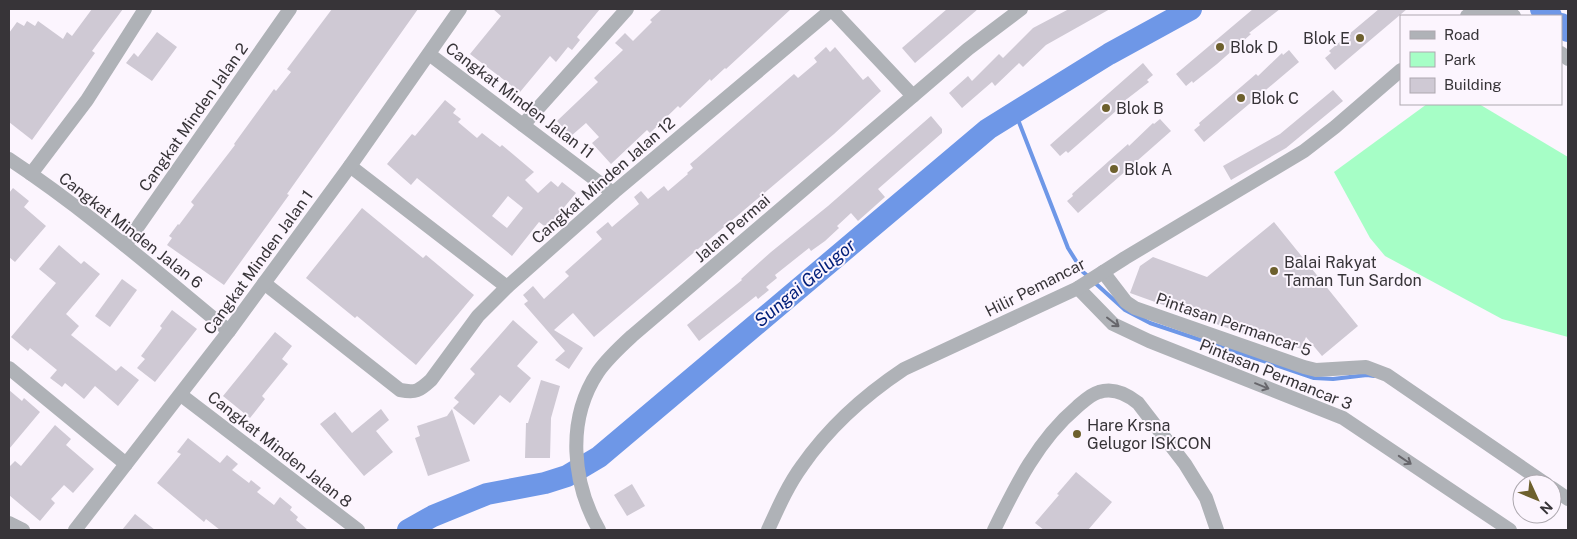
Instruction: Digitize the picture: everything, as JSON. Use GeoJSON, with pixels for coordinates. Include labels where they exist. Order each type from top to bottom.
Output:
{"type":"FeatureCollection","features":[{"type":"Feature","properties":{"kind":"street"},"geometry":{"type":"LineString","coordinates":[[31,174],[87,100],[145,9]]}},
{"type":"Feature","properties":{"kind":"street","name":"Cangkat Minden Jalan 2"},"geometry":{"type":"LineString","coordinates":[[125,245],[290,9]]}},
{"type":"Feature","properties":{"kind":"street","name":"Cangkat Minden Jalan 1"},"geometry":{"type":"LineString","coordinates":[[75,530],[229,331],[350,166],[460,9]]}},
{"type":"Feature","properties":{"kind":"street"},"geometry":{"type":"LineString","coordinates":[[523,125],[628,9]]}},
{"type":"Feature","properties":{"kind":"street"},"geometry":{"type":"LineString","coordinates":[[831,9],[913,96]]}},
{"type":"Feature","properties":{"kind":"street","name":"Cangkat Minden Jalan 12"},"geometry":{"type":"LineString","coordinates":[[264,283],[400,390],[413,392],[431,380],[478,316],[507,287],[613,193],[831,9]]}},
{"type":"Feature","properties":{"kind":"street","name":"Jalan Permai"},"geometry":{"type":"LineString","coordinates":[[599,530],[593,520],[576,462],[577,429],[588,389],[598,372],[616,351],[913,96],[990,32],[1021,9]]}},
{"type":"Feature","properties":{"kind":"street"},"geometry":{"type":"LineString","coordinates":[[1470,15],[1491,9],[1511,15]]}},
{"type":"Feature","properties":{"kind":"street","name":"Cangkat Minden Jalan 11"},"geometry":{"type":"LineString","coordinates":[[428,54],[613,193]]}},
{"type":"Feature","properties":{"kind":"street","name":"Hilir Pemancar"},"geometry":{"type":"LineString","coordinates":[[768,530],[801,467],[821,441],[850,411],[880,385],[904,369],[1091,280],[1304,151],[1400,71]]}},
{"type":"Feature","properties":{"kind":"street","name":"Cangkat Minden Jalan 6"},"geometry":{"type":"LineString","coordinates":[[9,159],[125,245],[229,331]]}},
{"type":"Feature","properties":{"kind":"street"},"geometry":{"type":"LineString","coordinates":[[350,166],[507,287]]}},
{"type":"Feature","properties":{"kind":"street","name":"Pintasan Permancar 5"},"geometry":{"type":"LineString","coordinates":[[1091,280],[1135,308],[1304,367],[1316,370],[1366,367],[1387,375],[1531,474]]}},
{"type":"Feature","properties":{"kind":"street","name":"Pintasan Permancar 3"},"geometry":{"type":"LineString","coordinates":[[1091,280],[1113,324],[1159,345],[1343,418],[1510,530]]}},
{"type":"Feature","properties":{"kind":"street"},"geometry":{"type":"LineString","coordinates":[[9,368],[126,464]]}},
{"type":"Feature","properties":{"kind":"street"},"geometry":{"type":"LineString","coordinates":[[994,530],[1024,470],[1046,438],[1064,418],[1088,398],[1099,392],[1110,390],[1121,392],[1138,403],[1186,464],[1206,498],[1217,530]]}},
{"type":"Feature","properties":{"kind":"street","name":"Cangkat Minden Jalan 8"},"geometry":{"type":"LineString","coordinates":[[181,395],[358,530]]}},
{"type":"Feature","properties":{"kind":"street"},"geometry":{"type":"LineString","coordinates":[[9,523],[23,530]]}},
{"type":"Feature","properties":{"kind":"green space"},"geometry":{"type":"Polygon","coordinates":[[[1426,105],[1481,105],[1568,157],[1568,337],[1502,319],[1385,256],[1370,238],[1334,172],[1426,105]]]}},
{"type":"Feature","properties":{"kind":"building"},"geometry":{"type":"Polygon","coordinates":[[[92,9],[123,9],[92,51],[95,53],[32,140],[9,122],[9,33],[17,22],[24,26],[27,21],[35,26],[38,21],[63,39],[67,32],[72,36],[92,9]]]}},
{"type":"Feature","properties":{"kind":"building"},"geometry":{"type":"Polygon","coordinates":[[[332,9],[418,9],[224,285],[167,245],[172,238],[169,236],[194,205],[191,202],[235,145],[274,89],[276,91],[291,72],[287,69],[332,9]]]}},
{"type":"Feature","properties":{"kind":"building"},"geometry":{"type":"Polygon","coordinates":[[[493,9],[600,9],[577,37],[580,40],[572,50],[568,47],[556,62],[550,56],[520,92],[470,54],[501,16],[493,9]]]}},
{"type":"Feature","properties":{"kind":"building"},"geometry":{"type":"Polygon","coordinates":[[[662,9],[791,9],[726,69],[711,81],[710,79],[650,133],[647,130],[611,164],[592,143],[599,137],[586,123],[571,136],[557,121],[598,82],[594,78],[623,50],[615,43],[625,33],[633,41],[652,22],[650,20],[662,9]]]}},
{"type":"Feature","properties":{"kind":"building"},"geometry":{"type":"Polygon","coordinates":[[[947,9],[978,9],[915,63],[902,48],[947,9]]]}},
{"type":"Feature","properties":{"kind":"building"},"geometry":{"type":"Polygon","coordinates":[[[1069,9],[1110,9],[1046,45],[1023,67],[1019,63],[995,86],[992,82],[962,108],[949,93],[968,76],[972,81],[999,54],[1003,58],[1033,28],[1069,9]]]}},
{"type":"Feature","properties":{"kind":"building","name":"Blok D"},"geometry":{"type":"Polygon","coordinates":[[[1253,9],[1280,9],[1249,33],[1251,34],[1217,64],[1193,83],[1192,81],[1186,86],[1176,74],[1253,9]]]}},
{"type":"Feature","properties":{"kind":"building","name":"Blok E"},"geometry":{"type":"Polygon","coordinates":[[[1379,9],[1407,9],[1335,70],[1325,58],[1331,53],[1329,51],[1379,9]]]}},
{"type":"Feature","properties":{"kind":"building"},"geometry":{"type":"Polygon","coordinates":[[[157,32],[177,47],[152,81],[126,63],[134,53],[138,57],[157,32]]]}},
{"type":"Feature","properties":{"kind":"building"},"geometry":{"type":"Polygon","coordinates":[[[826,47],[830,52],[835,47],[863,80],[868,76],[881,91],[834,134],[594,337],[573,313],[554,330],[583,348],[569,369],[555,360],[565,351],[524,304],[528,301],[523,295],[533,286],[544,299],[569,276],[565,272],[602,239],[596,232],[608,222],[612,227],[639,204],[634,197],[641,191],[648,199],[664,186],[668,191],[693,168],[690,164],[794,74],[798,78],[817,62],[814,58],[826,47]]]}},
{"type":"Feature","properties":{"kind":"building","name":"Blok C"},"geometry":{"type":"Polygon","coordinates":[[[1289,50],[1299,62],[1204,142],[1194,130],[1200,125],[1199,123],[1256,74],[1258,76],[1282,53],[1283,55],[1289,50]]]}},
{"type":"Feature","properties":{"kind":"building","name":"Blok B"},"geometry":{"type":"Polygon","coordinates":[[[1143,63],[1153,75],[1147,80],[1149,82],[1123,102],[1124,104],[1068,153],[1066,151],[1060,156],[1050,145],[1143,63]]]}},
{"type":"Feature","properties":{"kind":"building"},"geometry":{"type":"Polygon","coordinates":[[[1333,90],[1343,101],[1286,148],[1231,180],[1223,166],[1280,134],[1333,90]]]}},
{"type":"Feature","properties":{"kind":"building"},"geometry":{"type":"Polygon","coordinates":[[[445,100],[456,109],[453,113],[461,119],[458,122],[477,138],[482,133],[500,147],[502,145],[534,172],[525,180],[538,193],[551,181],[558,187],[562,182],[576,193],[547,228],[539,222],[512,256],[417,178],[411,185],[387,164],[412,134],[415,136],[445,100]],[[508,196],[492,216],[507,228],[523,208],[508,196]]]}},
{"type":"Feature","properties":{"kind":"building"},"geometry":{"type":"Polygon","coordinates":[[[931,116],[942,129],[942,133],[878,189],[885,197],[858,221],[851,213],[825,241],[811,251],[809,248],[775,275],[777,278],[766,287],[769,290],[758,299],[756,296],[699,341],[687,325],[742,280],[771,252],[828,206],[931,116]]]}},
{"type":"Feature","properties":{"kind":"building","name":"Blok A"},"geometry":{"type":"Polygon","coordinates":[[[1160,119],[1171,131],[1078,213],[1067,201],[1073,196],[1072,194],[1128,144],[1129,146],[1153,123],[1160,119]]]}},
{"type":"Feature","properties":{"kind":"building"},"geometry":{"type":"Polygon","coordinates":[[[13,188],[29,201],[24,207],[46,226],[15,262],[9,257],[9,193],[13,188]]]}},
{"type":"Feature","properties":{"kind":"building"},"geometry":{"type":"Polygon","coordinates":[[[362,208],[423,258],[426,255],[474,295],[416,365],[357,316],[355,318],[306,278],[362,208]]]}},
{"type":"Feature","properties":{"kind":"building"},"geometry":{"type":"Polygon","coordinates":[[[1274,222],[1358,326],[1322,356],[1306,337],[1301,349],[1288,344],[1286,349],[1130,293],[1140,266],[1153,257],[1207,277],[1274,222]]]}},
{"type":"Feature","properties":{"kind":"building"},"geometry":{"type":"Polygon","coordinates":[[[59,245],[81,264],[84,261],[100,274],[66,314],[79,326],[71,335],[116,371],[121,366],[139,380],[118,406],[95,386],[84,399],[65,383],[62,387],[50,378],[57,370],[30,348],[28,351],[11,337],[56,283],[39,269],[59,245]]]}},
{"type":"Feature","properties":{"kind":"building"},"geometry":{"type":"Polygon","coordinates":[[[122,279],[137,290],[110,327],[95,316],[122,279]]]}},
{"type":"Feature","properties":{"kind":"building"},"geometry":{"type":"Polygon","coordinates":[[[172,310],[197,329],[155,382],[137,368],[145,359],[141,356],[162,328],[160,326],[172,310]]]}},
{"type":"Feature","properties":{"kind":"building"},"geometry":{"type":"Polygon","coordinates":[[[513,320],[538,342],[517,366],[531,378],[510,403],[500,395],[474,425],[453,408],[459,402],[454,398],[475,374],[470,369],[513,320]]]}},
{"type":"Feature","properties":{"kind":"building"},"geometry":{"type":"Polygon","coordinates":[[[275,332],[292,346],[282,359],[288,364],[262,396],[265,399],[250,418],[223,396],[275,332]]]}},
{"type":"Feature","properties":{"kind":"building"},"geometry":{"type":"Polygon","coordinates":[[[541,380],[560,386],[551,418],[550,458],[525,458],[526,423],[528,423],[541,380]]]}},
{"type":"Feature","properties":{"kind":"building"},"geometry":{"type":"Polygon","coordinates":[[[9,390],[22,401],[24,398],[40,412],[9,449],[9,390]]]}},
{"type":"Feature","properties":{"kind":"building"},"geometry":{"type":"Polygon","coordinates":[[[381,409],[389,420],[376,431],[393,452],[364,476],[320,424],[335,412],[352,433],[381,409]]]}},
{"type":"Feature","properties":{"kind":"building"},"geometry":{"type":"Polygon","coordinates":[[[452,409],[470,461],[428,476],[415,438],[420,436],[417,426],[447,416],[452,409]]]}},
{"type":"Feature","properties":{"kind":"building"},"geometry":{"type":"Polygon","coordinates":[[[55,425],[71,439],[66,445],[94,469],[73,493],[64,485],[51,499],[55,503],[40,521],[9,495],[9,467],[15,461],[21,466],[55,425]]]}},
{"type":"Feature","properties":{"kind":"building"},"geometry":{"type":"Polygon","coordinates":[[[188,438],[220,463],[227,455],[238,464],[232,470],[249,483],[251,480],[261,488],[257,492],[274,505],[280,497],[292,507],[290,510],[298,517],[296,520],[308,530],[220,530],[206,519],[204,522],[157,483],[181,454],[177,452],[188,438]]]}},
{"type":"Feature","properties":{"kind":"building"},"geometry":{"type":"Polygon","coordinates":[[[1076,472],[1112,502],[1088,530],[1044,530],[1035,523],[1076,472]]]}},
{"type":"Feature","properties":{"kind":"building"},"geometry":{"type":"Polygon","coordinates":[[[632,484],[645,506],[627,516],[614,495],[632,484]]]}},
{"type":"Feature","properties":{"kind":"building"},"geometry":{"type":"Polygon","coordinates":[[[135,514],[155,530],[122,530],[135,514]]]}},
{"type":"Feature","properties":{"kind":"waterway","name":"Sungai Gelugor"},"geometry":{"type":"LineString","coordinates":[[408,530],[433,516],[487,494],[545,483],[567,476],[599,457],[988,129],[1109,54],[1191,9]]}},
{"type":"Feature","properties":{"kind":"waterway","name":"Sungai Gelugor"},"geometry":{"type":"LineString","coordinates":[[1541,9],[1550,15]]}},
{"type":"Feature","properties":{"kind":"waterway","name":"Sungai Gelugor"},"geometry":{"type":"LineString","coordinates":[[1562,25],[1568,31]]}},
{"type":"Feature","properties":{"kind":"waterway"},"geometry":{"type":"LineString","coordinates":[[1015,112],[1068,248],[1083,272],[1089,277]]}},
{"type":"Feature","properties":{"kind":"waterway"},"geometry":{"type":"LineString","coordinates":[[1094,282],[1125,310],[1150,323],[1314,378],[1333,379],[1367,375],[1374,376]]}},
{"type":"Feature","properties":{"kind":"place","name":"Blok E"},"geometry":{"type":"Point","coordinates":[1360,38]}},
{"type":"Feature","properties":{"kind":"place","name":"Blok D"},"geometry":{"type":"Point","coordinates":[1220,47]}},
{"type":"Feature","properties":{"kind":"place","name":"Blok C"},"geometry":{"type":"Point","coordinates":[1241,98]}},
{"type":"Feature","properties":{"kind":"place","name":"Blok B"},"geometry":{"type":"Point","coordinates":[1106,108]}},
{"type":"Feature","properties":{"kind":"place","name":"Blok A"},"geometry":{"type":"Point","coordinates":[1114,169]}},
{"type":"Feature","properties":{"kind":"place","name":"Balai Rakyat Taman Tun Sardon"},"geometry":{"type":"Point","coordinates":[1274,271]}},
{"type":"Feature","properties":{"kind":"place","name":"Hare Krsna Gelugor ISKCON"},"geometry":{"type":"Point","coordinates":[1077,434]}}]}
